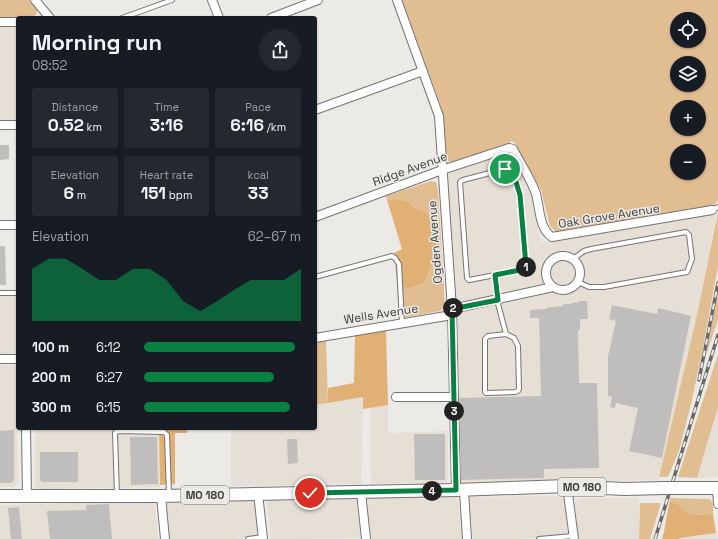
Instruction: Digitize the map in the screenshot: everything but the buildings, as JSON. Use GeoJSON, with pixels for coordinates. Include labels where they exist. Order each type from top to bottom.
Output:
{"type":"FeatureCollection","features":[{"type":"Feature","properties":{"kind":"main road","name":"MO 180"},"geometry":{"type":"LineString","coordinates":[[0,496],[165,496],[460,490],[568,486],[624,489],[717,488]]}},
{"type":"Feature","properties":{"kind":"street"},"geometry":{"type":"LineString","coordinates":[[35,0],[48,16]]}},
{"type":"Feature","properties":{"kind":"street"},"geometry":{"type":"LineString","coordinates":[[212,0],[218,16]]}},
{"type":"Feature","properties":{"kind":"street"},"geometry":{"type":"LineString","coordinates":[[276,16],[318,0]]}},
{"type":"Feature","properties":{"kind":"street","name":"Ogden Avenue"},"geometry":{"type":"LineString","coordinates":[[397,0],[439,116],[452,312],[454,397],[460,490],[467,539]]}},
{"type":"Feature","properties":{"kind":"street"},"geometry":{"type":"LineString","coordinates":[[0,22],[16,22]]}},
{"type":"Feature","properties":{"kind":"street"},"geometry":{"type":"LineString","coordinates":[[317,109],[423,71]]}},
{"type":"Feature","properties":{"kind":"street"},"geometry":{"type":"LineString","coordinates":[[0,125],[16,125]]}},
{"type":"Feature","properties":{"kind":"street","name":"Ridge Avenue"},"geometry":{"type":"LineString","coordinates":[[317,216],[442,170],[509,148],[513,149]]}},
{"type":"Feature","properties":{"kind":"street","name":"Oak Grove Avenue"},"geometry":{"type":"LineString","coordinates":[[513,149],[536,193],[544,229],[548,235],[552,237],[715,209]]}},
{"type":"Feature","properties":{"kind":"street"},"geometry":{"type":"LineString","coordinates":[[0,225],[16,225]]}},
{"type":"Feature","properties":{"kind":"street"},"geometry":{"type":"LineString","coordinates":[[559,256],[573,259],[580,270],[578,282],[575,286],[564,291],[553,287],[546,278],[549,262],[559,256]]}},
{"type":"Feature","properties":{"kind":"street","name":"Wells Avenue"},"geometry":{"type":"LineString","coordinates":[[317,338],[402,323],[553,287]]}},
{"type":"Feature","properties":{"kind":"street"},"geometry":{"type":"LineString","coordinates":[[0,359],[16,359]]}},
{"type":"Feature","properties":{"kind":"street"},"geometry":{"type":"LineString","coordinates":[[396,397],[454,397]]}},
{"type":"Feature","properties":{"kind":"street"},"geometry":{"type":"LineString","coordinates":[[26,430],[27,496]]}},
{"type":"Feature","properties":{"kind":"street"},"geometry":{"type":"LineString","coordinates":[[568,486],[574,538]]}},
{"type":"Feature","properties":{"kind":"street"},"geometry":{"type":"LineString","coordinates":[[717,488],[718,504]]}},
{"type":"Feature","properties":{"kind":"street"},"geometry":{"type":"LineString","coordinates":[[361,492],[366,539]]}},
{"type":"Feature","properties":{"kind":"street"},"geometry":{"type":"LineString","coordinates":[[258,493],[263,538]]}},
{"type":"Feature","properties":{"kind":"street"},"geometry":{"type":"LineString","coordinates":[[165,496],[165,539]]}},
{"type":"Feature","properties":{"kind":"lane"},"geometry":{"type":"LineString","coordinates":[[128,16],[172,0]]}},
{"type":"Feature","properties":{"kind":"lane"},"geometry":{"type":"LineString","coordinates":[[505,169],[516,182],[520,195],[526,266],[525,269],[495,275],[469,280],[467,278],[460,182],[505,169]]}},
{"type":"Feature","properties":{"kind":"lane"},"geometry":{"type":"LineString","coordinates":[[573,259],[584,251],[591,249],[686,232],[689,235],[692,259],[687,272],[604,287],[589,287],[578,282]]}},
{"type":"Feature","properties":{"kind":"lane"},"geometry":{"type":"LineString","coordinates":[[317,276],[392,256],[398,264],[402,323]]}},
{"type":"Feature","properties":{"kind":"lane"},"geometry":{"type":"LineString","coordinates":[[495,275],[498,300],[506,334]]}},
{"type":"Feature","properties":{"kind":"lane"},"geometry":{"type":"LineString","coordinates":[[0,293],[16,294]]}},
{"type":"Feature","properties":{"kind":"lane"},"geometry":{"type":"LineString","coordinates":[[506,334],[514,338],[518,346],[518,391],[486,393],[485,339],[488,336],[506,334]]}},
{"type":"Feature","properties":{"kind":"lane"},"geometry":{"type":"LineString","coordinates":[[117,496],[115,433],[118,431],[164,432],[167,435],[165,496]]}},
{"type":"Feature","properties":{"kind":"lane"},"geometry":{"type":"LineString","coordinates":[[248,539],[263,538]]}},
{"type":"Feature","properties":{"kind":"lane"},"geometry":{"type":"LineString","coordinates":[[539,539],[574,538]]}},
{"type":"Feature","properties":{"kind":"shaded area"},"geometry":{"type":"Polygon","coordinates":[[[0,0],[29,0],[37,10],[37,13],[34,16],[0,17],[0,0]]]}},
{"type":"Feature","properties":{"kind":"shaded area"},"geometry":{"type":"Polygon","coordinates":[[[402,0],[718,0],[718,200],[711,207],[556,232],[550,226],[541,190],[515,143],[512,141],[452,162],[447,161],[441,106],[402,0]]]}},
{"type":"Feature","properties":{"kind":"shaded area"},"geometry":{"type":"Polygon","coordinates":[[[0,27],[16,27],[16,120],[0,121],[0,27]]]}},
{"type":"Feature","properties":{"kind":"shaded area"},"geometry":{"type":"Polygon","coordinates":[[[507,153],[511,154],[513,157],[532,193],[541,242],[717,213],[697,315],[658,480],[463,483],[458,477],[447,177],[448,174],[507,153]]]}},
{"type":"Feature","properties":{"kind":"shaded area"},"geometry":{"type":"Polygon","coordinates":[[[431,181],[436,182],[438,190],[445,306],[440,311],[400,318],[398,291],[423,284],[426,212],[415,208],[407,201],[395,199],[387,200],[386,196],[431,181]]]}},
{"type":"Feature","properties":{"kind":"shaded area"},"geometry":{"type":"Polygon","coordinates":[[[395,199],[407,201],[415,208],[426,212],[433,230],[436,246],[431,266],[423,284],[398,291],[394,253],[402,249],[387,200],[395,199]]]}},
{"type":"Feature","properties":{"kind":"shaded area"},"geometry":{"type":"Polygon","coordinates":[[[718,212],[718,266],[691,404],[679,451],[668,477],[659,477],[697,315],[718,212]]]}},
{"type":"Feature","properties":{"kind":"shaded area"},"geometry":{"type":"Polygon","coordinates":[[[718,291],[718,320],[705,358],[718,291]]]}},
{"type":"Feature","properties":{"kind":"shaded area"},"geometry":{"type":"Polygon","coordinates":[[[0,296],[16,296],[16,353],[14,355],[0,356],[0,296]]]}},
{"type":"Feature","properties":{"kind":"shaded area"},"geometry":{"type":"Polygon","coordinates":[[[386,330],[388,405],[363,409],[363,397],[328,403],[328,388],[354,383],[355,335],[386,330]]]}},
{"type":"Feature","properties":{"kind":"shaded area"},"geometry":{"type":"Polygon","coordinates":[[[326,340],[328,403],[317,405],[317,342],[326,340]]]}},
{"type":"Feature","properties":{"kind":"shaded area"},"geometry":{"type":"Polygon","coordinates":[[[718,354],[718,407],[697,478],[678,477],[718,354]]]}},
{"type":"Feature","properties":{"kind":"shaded area"},"geometry":{"type":"Polygon","coordinates":[[[0,365],[12,365],[15,366],[16,369],[18,484],[13,487],[0,487],[0,365]]]}},
{"type":"Feature","properties":{"kind":"shaded area"},"geometry":{"type":"Polygon","coordinates":[[[363,397],[361,484],[231,486],[231,430],[317,430],[317,405],[363,397]]]}},
{"type":"Feature","properties":{"kind":"shaded area"},"geometry":{"type":"Polygon","coordinates":[[[388,405],[388,433],[448,431],[448,480],[446,483],[371,484],[370,408],[388,405]]]}},
{"type":"Feature","properties":{"kind":"shaded area"},"geometry":{"type":"Polygon","coordinates":[[[718,407],[718,477],[697,478],[718,407]]]}},
{"type":"Feature","properties":{"kind":"shaded area"},"geometry":{"type":"Polygon","coordinates":[[[35,430],[159,430],[160,487],[39,489],[36,487],[35,430]]]}},
{"type":"Feature","properties":{"kind":"shaded area"},"geometry":{"type":"Polygon","coordinates":[[[159,430],[188,430],[187,433],[175,433],[175,484],[160,485],[159,430]]]}},
{"type":"Feature","properties":{"kind":"shaded area"},"geometry":{"type":"Polygon","coordinates":[[[558,496],[563,499],[565,504],[568,535],[518,539],[473,539],[469,502],[470,498],[558,496]]]}},
{"type":"Feature","properties":{"kind":"shaded area"},"geometry":{"type":"Polygon","coordinates":[[[371,497],[457,497],[458,500],[462,539],[371,539],[367,502],[371,497]]]}},
{"type":"Feature","properties":{"kind":"shaded area"},"geometry":{"type":"Polygon","coordinates":[[[355,498],[361,538],[271,539],[267,503],[268,499],[355,498]]]}},
{"type":"Feature","properties":{"kind":"shaded area"},"geometry":{"type":"Polygon","coordinates":[[[580,498],[639,498],[639,539],[578,539],[575,502],[580,498]]]}},
{"type":"Feature","properties":{"kind":"shaded area"},"geometry":{"type":"Polygon","coordinates":[[[670,498],[710,499],[713,504],[713,514],[692,515],[682,509],[678,504],[670,501],[670,498]]]}},
{"type":"Feature","properties":{"kind":"shaded area"},"geometry":{"type":"Polygon","coordinates":[[[251,499],[255,503],[259,536],[234,539],[170,539],[168,502],[251,499]]]}},
{"type":"Feature","properties":{"kind":"shaded area"},"geometry":{"type":"Polygon","coordinates":[[[154,501],[158,539],[0,539],[0,505],[154,501]]]}},
{"type":"Feature","properties":{"kind":"shaded area"},"geometry":{"type":"Polygon","coordinates":[[[670,501],[678,504],[682,509],[692,515],[713,514],[716,533],[679,539],[662,539],[670,501]]]}},
{"type":"Feature","properties":{"kind":"shaded area"},"geometry":{"type":"Polygon","coordinates":[[[640,503],[661,503],[650,539],[639,539],[640,503]]]}},
{"type":"Feature","properties":{"kind":"shaded area"},"geometry":{"type":"Polygon","coordinates":[[[716,533],[717,539],[678,538],[716,533]]]}},
{"type":"Feature","properties":{"kind":"railway"},"geometry":{"type":"LineString","coordinates":[[699,380],[718,283]]}},
{"type":"Feature","properties":{"kind":"railway"},"geometry":{"type":"LineString","coordinates":[[655,539],[718,335]]}},
{"type":"Feature","properties":{"kind":"route"},"geometry":{"type":"LineString","coordinates":[[310,493],[456,490],[452,309],[498,300],[495,275],[525,269],[526,266],[520,195],[516,182],[505,169]]}}]}
